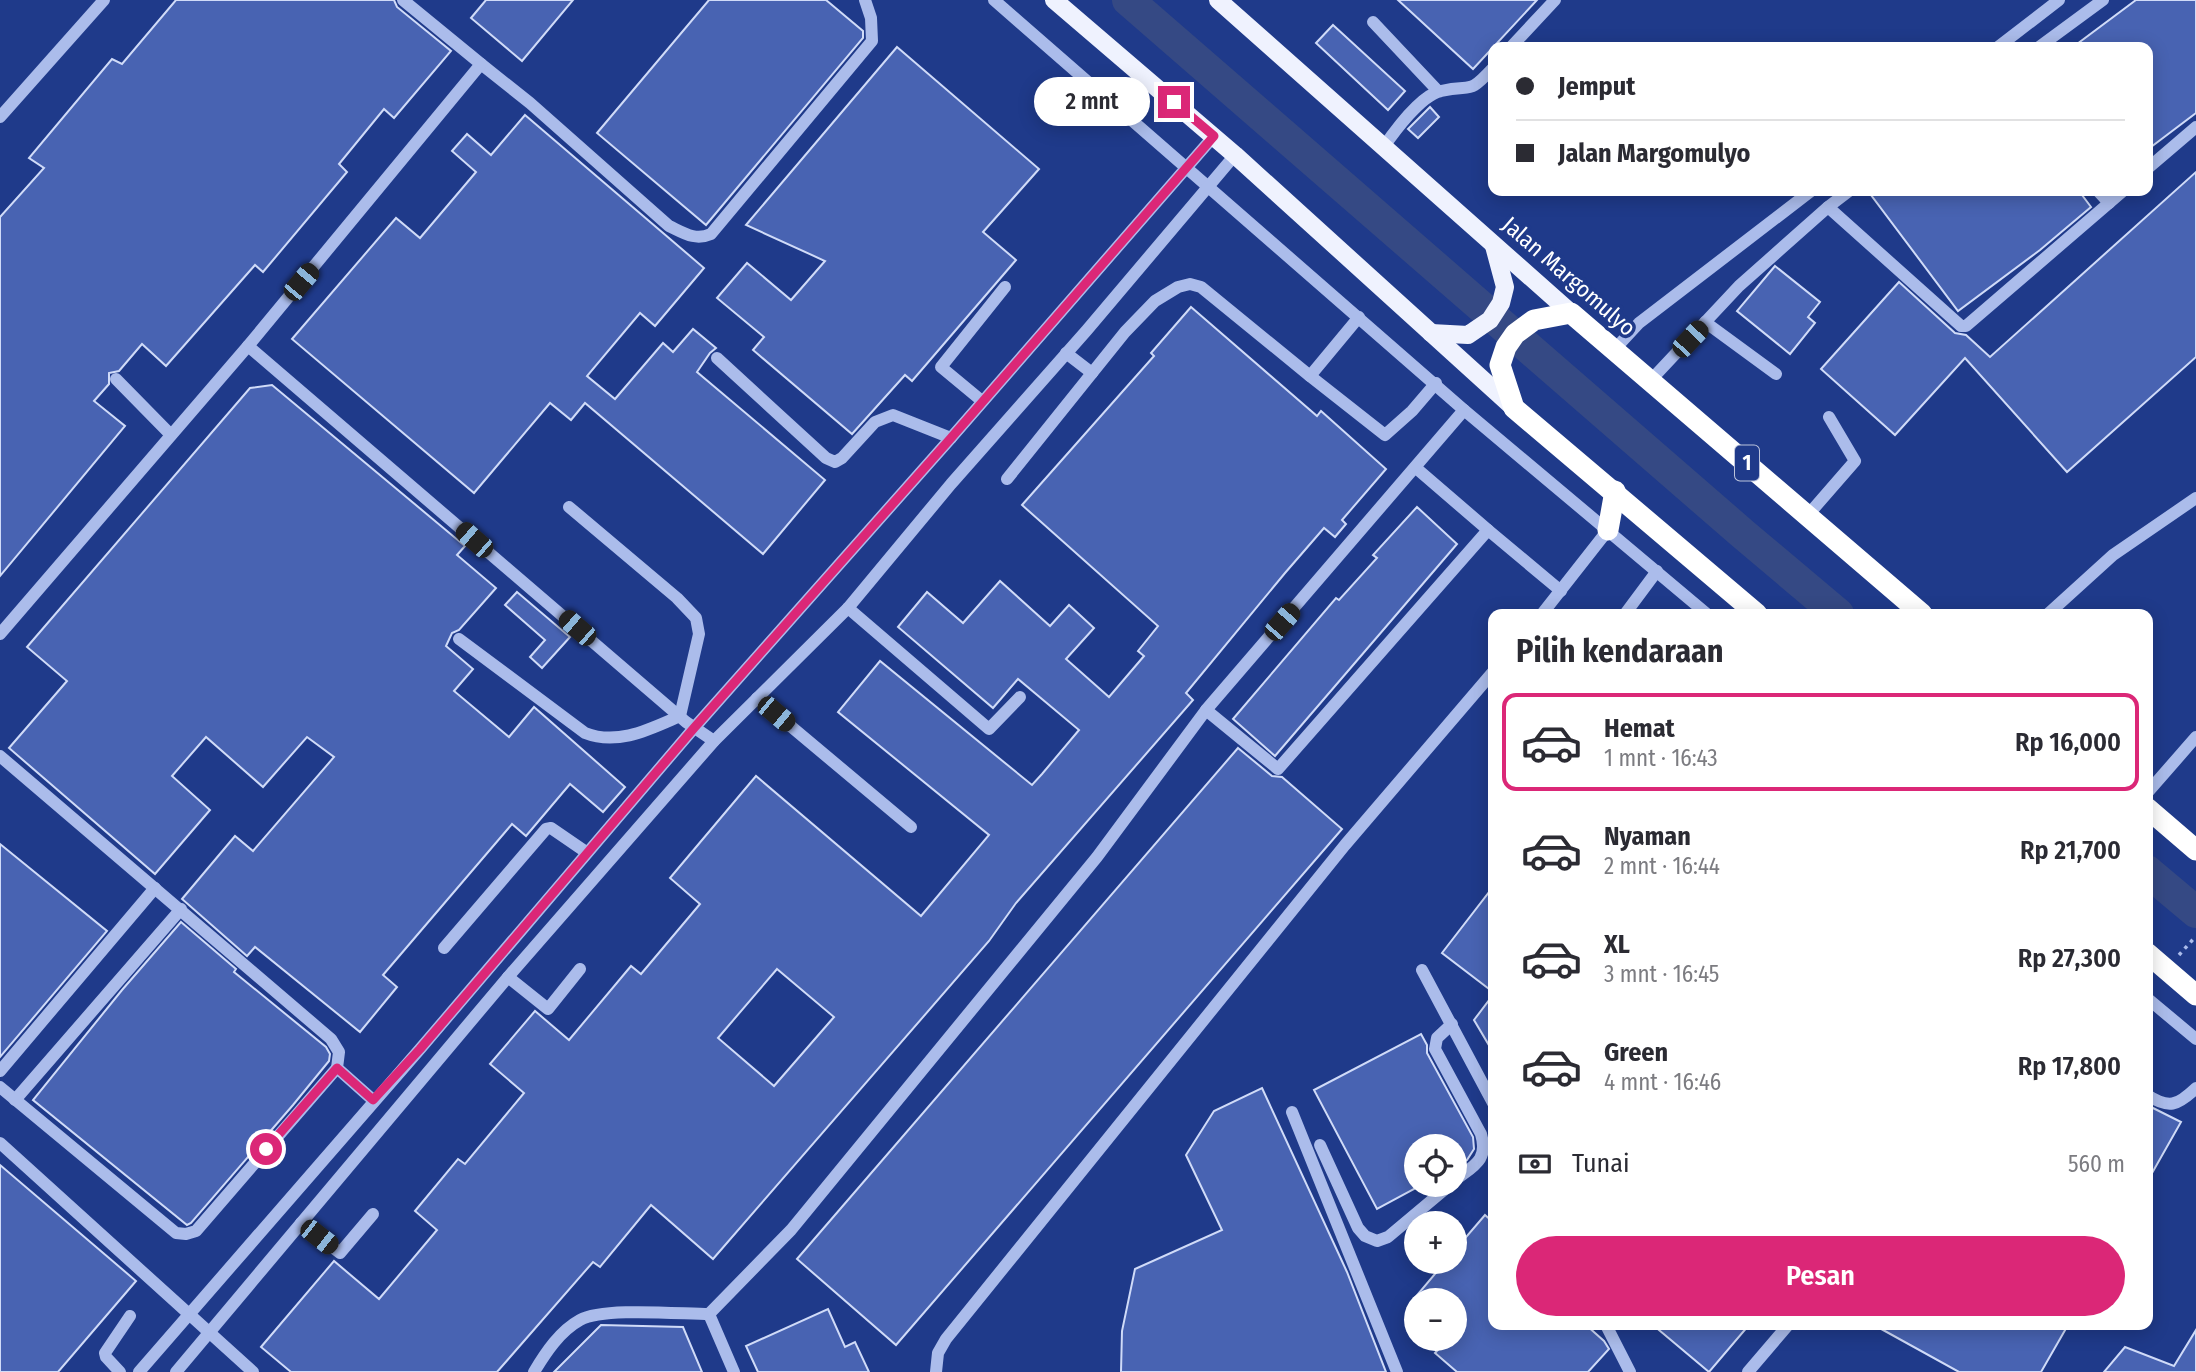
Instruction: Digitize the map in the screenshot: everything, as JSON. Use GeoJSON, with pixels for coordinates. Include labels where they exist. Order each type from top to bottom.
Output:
{"type":"FeatureCollection","features":[{"type":"Feature","properties":{"kind":"highway","name":"Jalan Margomulyo"},"geometry":{"type":"LineString","coordinates":[[1571,313],[1916,609]]}},
{"type":"Feature","properties":{"kind":"highway"},"geometry":{"type":"LineString","coordinates":[[1571,313],[1534,320],[1515,334],[1506,347],[1500,365],[1514,408],[1751,609]]}},
{"type":"Feature","properties":{"kind":"highway"},"geometry":{"type":"LineString","coordinates":[[1608,530],[1615,491]]}},
{"type":"Feature","properties":{"kind":"highway"},"geometry":{"type":"LineString","coordinates":[[2153,813],[2196,850]]}},
{"type":"Feature","properties":{"kind":"highway"},"geometry":{"type":"LineString","coordinates":[[2153,958],[2196,995]]}},
{"type":"Feature","properties":{"kind":"main road"},"geometry":{"type":"LineString","coordinates":[[1054,0],[1214,136],[1514,408]]}},
{"type":"Feature","properties":{"kind":"main road","name":"Jalan Margomulyo"},"geometry":{"type":"LineString","coordinates":[[1218,0],[1571,313]]}},
{"type":"Feature","properties":{"kind":"main road"},"geometry":{"type":"LineString","coordinates":[[1431,333],[1468,335],[1490,320],[1501,303],[1505,287],[1494,246]]}},
{"type":"Feature","properties":{"kind":"lane"},"geometry":{"type":"LineString","coordinates":[[0,117],[104,0]]}},
{"type":"Feature","properties":{"kind":"lane"},"geometry":{"type":"LineString","coordinates":[[403,0],[530,103],[669,226],[690,237],[703,238],[711,234],[872,41],[871,18],[864,0]]}},
{"type":"Feature","properties":{"kind":"lane"},"geometry":{"type":"LineString","coordinates":[[995,0],[1464,410],[1701,609]]}},
{"type":"Feature","properties":{"kind":"lane"},"geometry":{"type":"LineString","coordinates":[[1516,42],[1555,0]]}},
{"type":"Feature","properties":{"kind":"lane"},"geometry":{"type":"LineString","coordinates":[[2004,42],[2059,0]]}},
{"type":"Feature","properties":{"kind":"lane"},"geometry":{"type":"LineString","coordinates":[[2046,42],[2104,0]]}},
{"type":"Feature","properties":{"kind":"lane"},"geometry":{"type":"LineString","coordinates":[[1373,22],[1438,91]]}},
{"type":"Feature","properties":{"kind":"lane"},"geometry":{"type":"LineString","coordinates":[[0,634],[248,346],[481,64]]}},
{"type":"Feature","properties":{"kind":"lane"},"geometry":{"type":"LineString","coordinates":[[1383,148],[1404,119],[1438,91],[1471,89],[1488,73]]}},
{"type":"Feature","properties":{"kind":"lane"},"geometry":{"type":"LineString","coordinates":[[2153,164],[2196,127]]}},
{"type":"Feature","properties":{"kind":"lane"},"geometry":{"type":"LineString","coordinates":[[139,1372],[188,1312],[420,1049],[586,852],[1214,136]]}},
{"type":"Feature","properties":{"kind":"lane"},"geometry":{"type":"LineString","coordinates":[[176,1372],[434,1062],[714,741],[848,608],[951,484],[1235,155]]}},
{"type":"Feature","properties":{"kind":"lane"},"geometry":{"type":"LineString","coordinates":[[1614,350],[1639,323],[1804,196]]}},
{"type":"Feature","properties":{"kind":"lane"},"geometry":{"type":"LineString","coordinates":[[1650,381],[1739,286],[1842,196]]}},
{"type":"Feature","properties":{"kind":"lane"},"geometry":{"type":"LineString","coordinates":[[2103,196],[2109,203]]}},
{"type":"Feature","properties":{"kind":"lane"},"geometry":{"type":"LineString","coordinates":[[1828,207],[1961,326],[1966,326],[2117,196]]}},
{"type":"Feature","properties":{"kind":"lane"},"geometry":{"type":"LineString","coordinates":[[1007,479],[1155,300],[1178,287],[1190,284],[1201,286],[1385,435],[1412,411],[1436,383]]}},
{"type":"Feature","properties":{"kind":"lane"},"geometry":{"type":"LineString","coordinates":[[982,401],[941,367],[1005,287]]}},
{"type":"Feature","properties":{"kind":"lane"},"geometry":{"type":"LineString","coordinates":[[1310,376],[1359,317]]}},
{"type":"Feature","properties":{"kind":"lane"},"geometry":{"type":"LineString","coordinates":[[1705,322],[1776,374]]}},
{"type":"Feature","properties":{"kind":"lane"},"geometry":{"type":"LineString","coordinates":[[248,346],[694,728],[714,741]]}},
{"type":"Feature","properties":{"kind":"lane"},"geometry":{"type":"LineString","coordinates":[[1066,353],[1092,373]]}},
{"type":"Feature","properties":{"kind":"lane"},"geometry":{"type":"LineString","coordinates":[[717,358],[826,458],[835,462],[842,458],[875,422],[893,415],[951,438]]}},
{"type":"Feature","properties":{"kind":"lane"},"geometry":{"type":"LineString","coordinates":[[116,379],[172,435]]}},
{"type":"Feature","properties":{"kind":"lane"},"geometry":{"type":"LineString","coordinates":[[534,1372],[561,1335],[582,1318],[606,1313],[709,1314],[791,1230],[1097,857],[1206,710],[1464,410]]}},
{"type":"Feature","properties":{"kind":"lane"},"geometry":{"type":"LineString","coordinates":[[1808,515],[1855,461],[1829,416]]}},
{"type":"Feature","properties":{"kind":"lane"},"geometry":{"type":"LineString","coordinates":[[1416,468],[1561,591]]}},
{"type":"Feature","properties":{"kind":"lane"},"geometry":{"type":"LineString","coordinates":[[2054,609],[2113,555],[2196,498]]}},
{"type":"Feature","properties":{"kind":"lane"},"geometry":{"type":"LineString","coordinates":[[569,507],[677,598],[696,618],[699,634],[680,716]]}},
{"type":"Feature","properties":{"kind":"lane"},"geometry":{"type":"LineString","coordinates":[[1206,710],[1278,769],[1488,530]]}},
{"type":"Feature","properties":{"kind":"lane"},"geometry":{"type":"LineString","coordinates":[[1546,609],[1608,530]]}},
{"type":"Feature","properties":{"kind":"lane"},"geometry":{"type":"LineString","coordinates":[[1629,609],[1657,571]]}},
{"type":"Feature","properties":{"kind":"lane"},"geometry":{"type":"LineString","coordinates":[[848,608],[989,729],[1020,697]]}},
{"type":"Feature","properties":{"kind":"lane"},"geometry":{"type":"LineString","coordinates":[[458,639],[585,733],[597,738],[637,734],[680,716]]}},
{"type":"Feature","properties":{"kind":"lane"},"geometry":{"type":"LineString","coordinates":[[936,1372],[938,1353],[946,1339],[1345,845],[1488,678]]}},
{"type":"Feature","properties":{"kind":"lane"},"geometry":{"type":"LineString","coordinates":[[757,698],[911,827]]}},
{"type":"Feature","properties":{"kind":"lane"},"geometry":{"type":"LineString","coordinates":[[2153,786],[2196,737]]}},
{"type":"Feature","properties":{"kind":"lane"},"geometry":{"type":"LineString","coordinates":[[0,756],[331,1039],[339,1052],[337,1068],[196,1231],[186,1234],[176,1233],[0,1087]]}},
{"type":"Feature","properties":{"kind":"lane"},"geometry":{"type":"LineString","coordinates":[[444,948],[545,829],[551,828],[586,852]]}},
{"type":"Feature","properties":{"kind":"lane"},"geometry":{"type":"LineString","coordinates":[[0,1071],[155,888]]}},
{"type":"Feature","properties":{"kind":"lane"},"geometry":{"type":"LineString","coordinates":[[15,1100],[181,909]]}},
{"type":"Feature","properties":{"kind":"lane"},"geometry":{"type":"LineString","coordinates":[[508,977],[548,1009],[580,969]]}},
{"type":"Feature","properties":{"kind":"lane"},"geometry":{"type":"LineString","coordinates":[[1422,970],[1488,1093]]}},
{"type":"Feature","properties":{"kind":"lane"},"geometry":{"type":"LineString","coordinates":[[2153,1003],[2196,1039]]}},
{"type":"Feature","properties":{"kind":"lane"},"geometry":{"type":"LineString","coordinates":[[1452,1024],[1437,1038],[1435,1049],[1482,1134],[1485,1148],[1483,1157],[1467,1170]]}},
{"type":"Feature","properties":{"kind":"lane"},"geometry":{"type":"LineString","coordinates":[[420,1049],[434,1062]]}},
{"type":"Feature","properties":{"kind":"lane"},"geometry":{"type":"LineString","coordinates":[[337,1068],[373,1100]]}},
{"type":"Feature","properties":{"kind":"lane"},"geometry":{"type":"LineString","coordinates":[[2153,1099],[2161,1104],[2171,1105],[2186,1098],[2196,1088]]}},
{"type":"Feature","properties":{"kind":"lane"},"geometry":{"type":"LineString","coordinates":[[1292,1112],[1397,1372]]}},
{"type":"Feature","properties":{"kind":"lane"},"geometry":{"type":"LineString","coordinates":[[0,1143],[253,1372]]}},
{"type":"Feature","properties":{"kind":"lane"},"geometry":{"type":"LineString","coordinates":[[1320,1145],[1358,1228],[1365,1236],[1377,1241],[1388,1237],[1435,1197]]}},
{"type":"Feature","properties":{"kind":"lane"},"geometry":{"type":"LineString","coordinates":[[301,1223],[340,1253],[373,1214]]}},
{"type":"Feature","properties":{"kind":"lane"},"geometry":{"type":"LineString","coordinates":[[709,1314],[734,1372]]}},
{"type":"Feature","properties":{"kind":"lane"},"geometry":{"type":"LineString","coordinates":[[120,1372],[105,1353],[130,1316]]}},
{"type":"Feature","properties":{"kind":"lane"},"geometry":{"type":"LineString","coordinates":[[1608,1330],[1628,1371]]}},
{"type":"Feature","properties":{"kind":"lane"},"geometry":{"type":"LineString","coordinates":[[1748,1372],[1784,1330]]}},
{"type":"Feature","properties":{"kind":"path"},"geometry":{"type":"LineString","coordinates":[[2190,943],[2196,936]]}},
{"type":"Feature","properties":{"kind":"building"},"geometry":{"type":"Polygon","coordinates":[[[176,0],[394,0],[397,7],[451,51],[394,118],[384,109],[339,164],[347,172],[263,272],[255,265],[166,366],[142,344],[119,371],[109,373],[109,384],[94,401],[125,426],[0,576],[0,217],[44,168],[29,158],[112,59],[122,64],[176,0]]]}},
{"type":"Feature","properties":{"kind":"building"},"geometry":{"type":"Polygon","coordinates":[[[486,0],[573,0],[522,61],[471,18],[486,0]]]}},
{"type":"Feature","properties":{"kind":"building"},"geometry":{"type":"Polygon","coordinates":[[[709,0],[826,0],[863,31],[863,38],[706,225],[597,133],[709,0]]]}},
{"type":"Feature","properties":{"kind":"building"},"geometry":{"type":"Polygon","coordinates":[[[1398,0],[1537,0],[1498,42],[1488,42],[1488,53],[1473,69],[1398,0]]]}},
{"type":"Feature","properties":{"kind":"building"},"geometry":{"type":"Polygon","coordinates":[[[2136,0],[2196,0],[2196,113],[2153,145],[2153,42],[2080,42],[2136,0]]]}},
{"type":"Feature","properties":{"kind":"building"},"geometry":{"type":"Polygon","coordinates":[[[1333,25],[1405,91],[1388,110],[1316,43],[1333,25]]]}},
{"type":"Feature","properties":{"kind":"building"},"geometry":{"type":"Polygon","coordinates":[[[897,47],[1039,169],[983,232],[1016,260],[912,381],[905,375],[852,434],[753,350],[764,337],[717,298],[747,263],[791,300],[825,261],[746,225],[897,47]]]}},
{"type":"Feature","properties":{"kind":"building"},"geometry":{"type":"Polygon","coordinates":[[[1430,107],[1439,117],[1418,138],[1408,129],[1430,107]]]}},
{"type":"Feature","properties":{"kind":"building"},"geometry":{"type":"Polygon","coordinates":[[[525,115],[704,268],[655,326],[640,313],[587,376],[615,399],[663,343],[673,352],[693,329],[716,348],[697,372],[825,480],[763,554],[585,403],[571,420],[550,403],[474,493],[292,339],[396,218],[420,238],[476,172],[452,151],[467,134],[491,155],[525,115]]]}},
{"type":"Feature","properties":{"kind":"building"},"geometry":{"type":"Polygon","coordinates":[[[2196,172],[2196,357],[2067,472],[1965,358],[1895,435],[1821,369],[1899,282],[1955,333],[1966,335],[1990,357],[2196,172]]]}},
{"type":"Feature","properties":{"kind":"building"},"geometry":{"type":"Polygon","coordinates":[[[1872,196],[2083,196],[2091,207],[2040,250],[1958,311],[1872,196]]]}},
{"type":"Feature","properties":{"kind":"building"},"geometry":{"type":"Polygon","coordinates":[[[1775,266],[1820,302],[1808,317],[1815,323],[1790,354],[1737,311],[1775,266]]]}},
{"type":"Feature","properties":{"kind":"building"},"geometry":{"type":"Polygon","coordinates":[[[1191,307],[1317,416],[1321,411],[1386,469],[1342,520],[1346,524],[1335,537],[1324,528],[1285,573],[1186,693],[1193,700],[1016,903],[989,941],[713,1259],[651,1205],[600,1267],[593,1262],[497,1372],[291,1372],[261,1347],[334,1261],[379,1299],[437,1230],[415,1211],[458,1159],[465,1164],[524,1093],[490,1064],[535,1011],[569,1040],[631,966],[641,974],[700,904],[670,878],[756,776],[921,916],[989,835],[838,712],[880,661],[1032,785],[1042,774],[1079,730],[1018,679],[993,708],[898,627],[927,592],[963,623],[1000,581],[1050,626],[1069,605],[1094,628],[1066,659],[1109,697],[1144,656],[1138,651],[1158,626],[1022,505],[1154,356],[1151,353],[1191,307]],[[777,969],[718,1038],[774,1086],[834,1017],[777,969]]]}},
{"type":"Feature","properties":{"kind":"building"},"geometry":{"type":"Polygon","coordinates":[[[272,385],[465,546],[457,555],[496,588],[459,630],[452,633],[446,646],[473,669],[454,691],[509,737],[534,707],[625,787],[603,812],[570,784],[526,836],[512,824],[383,975],[397,987],[360,1032],[255,947],[247,956],[182,899],[235,836],[253,851],[334,757],[307,737],[263,787],[206,737],[172,776],[210,810],[155,874],[9,748],[67,681],[27,647],[250,388],[272,385]]]}},
{"type":"Feature","properties":{"kind":"building"},"geometry":{"type":"Polygon","coordinates":[[[1417,507],[1457,544],[1275,756],[1233,719],[1336,598],[1339,600],[1377,558],[1373,555],[1417,507]]]}},
{"type":"Feature","properties":{"kind":"building"},"geometry":{"type":"Polygon","coordinates":[[[517,592],[570,637],[542,668],[530,657],[545,640],[505,605],[517,592]]]}},
{"type":"Feature","properties":{"kind":"building"},"geometry":{"type":"Polygon","coordinates":[[[1238,748],[1272,776],[1282,777],[1342,829],[896,1345],[797,1259],[1238,748]]]}},
{"type":"Feature","properties":{"kind":"building"},"geometry":{"type":"Polygon","coordinates":[[[0,844],[107,931],[0,1057],[0,844]]]}},
{"type":"Feature","properties":{"kind":"building"},"geometry":{"type":"Polygon","coordinates":[[[1488,893],[1488,988],[1442,953],[1488,893]]]}},
{"type":"Feature","properties":{"kind":"building"},"geometry":{"type":"Polygon","coordinates":[[[181,922],[236,969],[234,972],[326,1047],[330,1054],[329,1061],[293,1105],[187,1225],[33,1100],[181,922]]]}},
{"type":"Feature","properties":{"kind":"building"},"geometry":{"type":"Polygon","coordinates":[[[1488,1002],[1488,1044],[1474,1020],[1488,1002]]]}},
{"type":"Feature","properties":{"kind":"building"},"geometry":{"type":"Polygon","coordinates":[[[1421,1034],[1427,1045],[1427,1053],[1473,1137],[1474,1149],[1467,1160],[1467,1134],[1404,1134],[1404,1194],[1377,1209],[1314,1090],[1421,1034]]]}},
{"type":"Feature","properties":{"kind":"building"},"geometry":{"type":"Polygon","coordinates":[[[1262,1088],[1347,1272],[1386,1372],[1121,1372],[1122,1331],[1135,1269],[1222,1230],[1186,1155],[1214,1111],[1262,1088]]]}},
{"type":"Feature","properties":{"kind":"building"},"geometry":{"type":"Polygon","coordinates":[[[2153,1108],[2181,1122],[2153,1171],[2153,1108]]]}},
{"type":"Feature","properties":{"kind":"building"},"geometry":{"type":"Polygon","coordinates":[[[0,1165],[136,1281],[58,1372],[0,1372],[0,1165]]]}},
{"type":"Feature","properties":{"kind":"building"},"geometry":{"type":"Polygon","coordinates":[[[1485,1215],[1488,1218],[1488,1330],[1592,1330],[1609,1349],[1588,1372],[1457,1372],[1435,1353],[1467,1351],[1467,1288],[1423,1288],[1435,1274],[1467,1274],[1467,1236],[1485,1215]]]}},
{"type":"Feature","properties":{"kind":"building"},"geometry":{"type":"Polygon","coordinates":[[[828,1309],[845,1347],[855,1342],[869,1372],[758,1372],[746,1346],[828,1309]]]}},
{"type":"Feature","properties":{"kind":"building"},"geometry":{"type":"Polygon","coordinates":[[[601,1325],[683,1327],[702,1372],[554,1372],[601,1325]]]}},
{"type":"Feature","properties":{"kind":"building"},"geometry":{"type":"Polygon","coordinates":[[[1659,1330],[1745,1330],[1709,1372],[1659,1330]]]}},
{"type":"Feature","properties":{"kind":"building"},"geometry":{"type":"Polygon","coordinates":[[[1883,1330],[2065,1330],[2041,1372],[1959,1372],[1883,1330]]]}},
{"type":"Feature","properties":{"kind":"building"},"geometry":{"type":"Polygon","coordinates":[[[2196,1330],[2196,1372],[2104,1372],[2125,1347],[2174,1366],[2196,1330]]]}},
{"type":"Feature","properties":{"kind":"waterway"},"geometry":{"type":"LineString","coordinates":[[1128,0],[1832,609]]}},
{"type":"Feature","properties":{"kind":"waterway"},"geometry":{"type":"LineString","coordinates":[[2153,876],[2196,912]]}},
{"type":"Feature","properties":{"kind":"route"},"geometry":{"type":"LineString","coordinates":[[266,1149],[337,1068],[373,1100],[420,1049],[694,728],[1214,136],[1174,102]]}}]}
